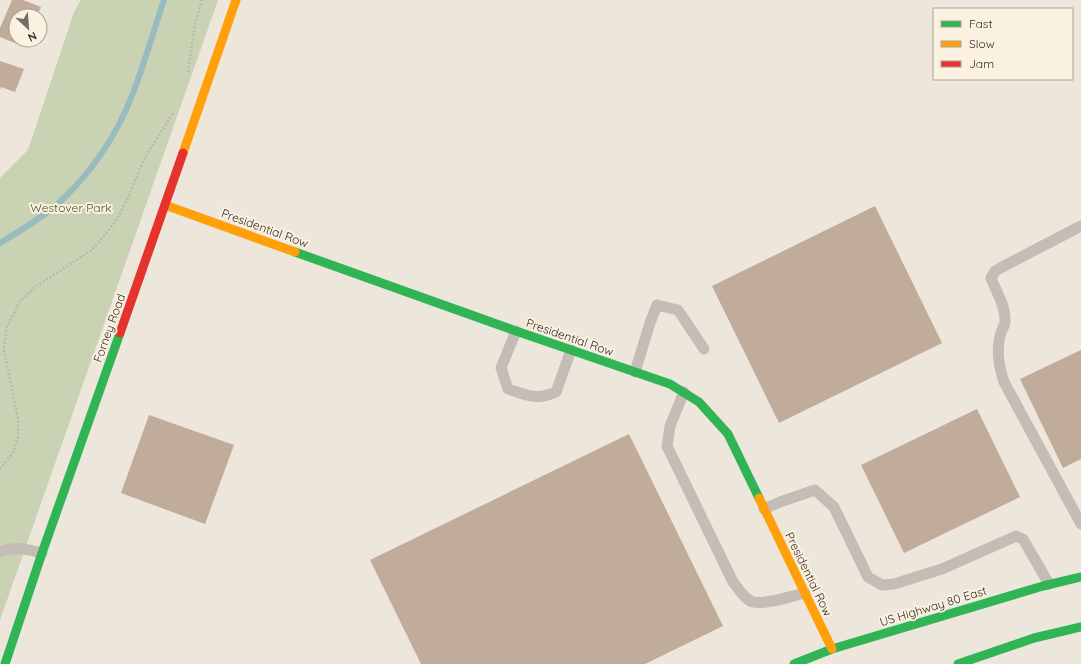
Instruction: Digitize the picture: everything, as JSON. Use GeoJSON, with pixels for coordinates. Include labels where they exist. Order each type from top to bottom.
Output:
{"type":"FeatureCollection","features":[{"type":"Feature","properties":{"kind":"main road","name":"Forney Road"},"geometry":{"type":"LineString","coordinates":[[5,664],[42,553],[166,205],[236,0]]}},
{"type":"Feature","properties":{"kind":"main road","name":"Presidential Row"},"geometry":{"type":"LineString","coordinates":[[166,205],[516,331],[670,384],[684,392],[699,402],[728,434],[832,649]]}},
{"type":"Feature","properties":{"kind":"main road","name":"US Highway 80 East"},"geometry":{"type":"LineString","coordinates":[[794,664],[832,649],[1049,584],[1081,577]]}},
{"type":"Feature","properties":{"kind":"main road"},"geometry":{"type":"LineString","coordinates":[[958,664],[1034,638],[1081,627]]}},
{"type":"Feature","properties":{"kind":"lane"},"geometry":{"type":"LineString","coordinates":[[1081,226],[1006,264],[995,271],[991,278],[1005,312],[1006,321],[1000,337],[998,351],[999,366],[1004,382],[1077,506],[1081,524]]}},
{"type":"Feature","properties":{"kind":"lane"},"geometry":{"type":"LineString","coordinates":[[635,372],[657,305],[678,310],[704,349]]}},
{"type":"Feature","properties":{"kind":"lane"},"geometry":{"type":"LineString","coordinates":[[516,331],[501,368],[508,389],[534,397],[545,397],[556,392],[571,350]]}},
{"type":"Feature","properties":{"kind":"lane"},"geometry":{"type":"LineString","coordinates":[[684,392],[670,426],[668,446],[733,582],[743,595],[752,602],[769,601],[805,593]]}},
{"type":"Feature","properties":{"kind":"lane"},"geometry":{"type":"LineString","coordinates":[[764,509],[815,490],[834,507],[868,577],[882,585],[894,584],[942,569],[1016,536],[1023,538],[1049,584]]}},
{"type":"Feature","properties":{"kind":"lane"},"geometry":{"type":"LineString","coordinates":[[0,552],[8,549],[24,548],[42,553]]}},
{"type":"Feature","properties":{"kind":"path"},"geometry":{"type":"LineString","coordinates":[[187,78],[195,24],[202,0]]}},
{"type":"Feature","properties":{"kind":"path"},"geometry":{"type":"LineString","coordinates":[[0,469],[13,453],[18,437],[18,419],[4,350],[7,327],[20,301],[35,287],[92,250],[116,221],[127,200],[145,157],[174,112]]}},
{"type":"Feature","properties":{"kind":"green space","name":"Westover Park"},"geometry":{"type":"Polygon","coordinates":[[[81,0],[218,0],[0,620],[0,178],[28,150],[74,12],[81,0]]]}},
{"type":"Feature","properties":{"kind":"building"},"geometry":{"type":"Polygon","coordinates":[[[12,0],[23,0],[41,7],[41,8],[9,8],[12,0]]]}},
{"type":"Feature","properties":{"kind":"building"},"geometry":{"type":"Polygon","coordinates":[[[8,9],[8,40],[0,37],[0,28],[8,9]]]}},
{"type":"Feature","properties":{"kind":"building"},"geometry":{"type":"Polygon","coordinates":[[[0,61],[24,69],[15,92],[1,87],[0,90],[0,61]]]}},
{"type":"Feature","properties":{"kind":"building"},"geometry":{"type":"Polygon","coordinates":[[[875,206],[942,343],[779,423],[712,286],[875,206]]]}},
{"type":"Feature","properties":{"kind":"building"},"geometry":{"type":"Polygon","coordinates":[[[1081,350],[1081,459],[1063,468],[1020,379],[1081,350]]]}},
{"type":"Feature","properties":{"kind":"building"},"geometry":{"type":"Polygon","coordinates":[[[977,409],[1020,497],[904,553],[861,465],[977,409]]]}},
{"type":"Feature","properties":{"kind":"building"},"geometry":{"type":"Polygon","coordinates":[[[149,415],[234,445],[205,524],[121,493],[149,415]]]}},
{"type":"Feature","properties":{"kind":"building"},"geometry":{"type":"Polygon","coordinates":[[[629,434],[723,626],[645,664],[421,664],[370,560],[629,434]]]}},
{"type":"Feature","properties":{"kind":"waterway"},"geometry":{"type":"LineString","coordinates":[[0,243],[40,217],[62,200],[83,178],[102,153],[118,126],[136,86],[164,0]]}},
{"type":"Feature","properties":{"kind":"traffic: fast"},"geometry":{"type":"LineString","coordinates":[[295,252],[670,384],[699,402],[728,434],[759,498]]}},
{"type":"Feature","properties":{"kind":"traffic: fast"},"geometry":{"type":"LineString","coordinates":[[5,664],[42,553],[120,333]]}},
{"type":"Feature","properties":{"kind":"traffic: fast"},"geometry":{"type":"LineString","coordinates":[[794,664],[832,649],[1043,586],[1081,577]]}},
{"type":"Feature","properties":{"kind":"traffic: fast"},"geometry":{"type":"LineString","coordinates":[[958,664],[1034,638],[1081,627]]}},
{"type":"Feature","properties":{"kind":"traffic: slow"},"geometry":{"type":"LineString","coordinates":[[183,153],[236,0]]}},
{"type":"Feature","properties":{"kind":"traffic: slow"},"geometry":{"type":"LineString","coordinates":[[165,205],[295,252]]}},
{"type":"Feature","properties":{"kind":"traffic: slow"},"geometry":{"type":"LineString","coordinates":[[759,498],[832,649]]}},
{"type":"Feature","properties":{"kind":"traffic: jam"},"geometry":{"type":"LineString","coordinates":[[120,333],[183,153]]}}]}
